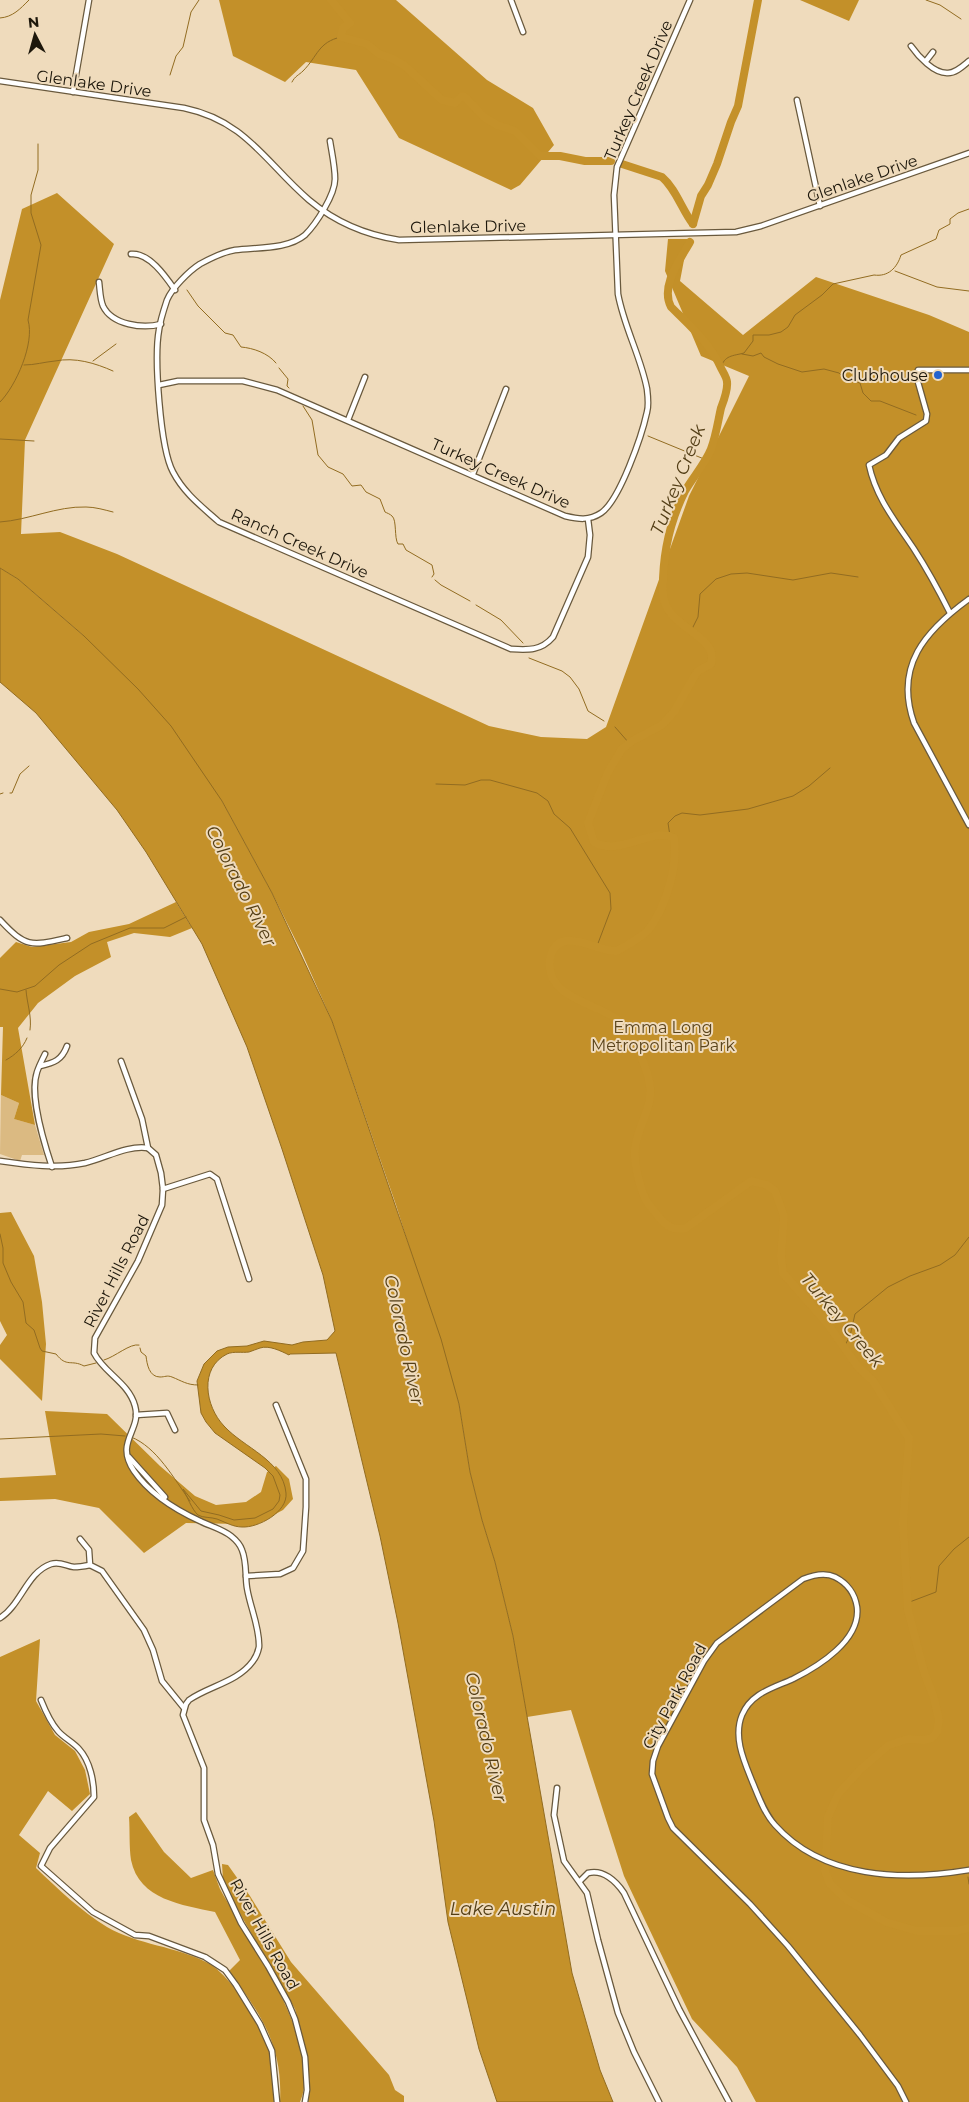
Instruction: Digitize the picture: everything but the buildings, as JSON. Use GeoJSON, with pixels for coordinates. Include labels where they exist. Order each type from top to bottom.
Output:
{"type":"FeatureCollection","features":[{"type":"Feature","properties":{"kind":"street"},"geometry":{"type":"LineString","coordinates":[[73,92],[89,0]]}},
{"type":"Feature","properties":{"kind":"street"},"geometry":{"type":"LineString","coordinates":[[511,0],[523,32]]}},
{"type":"Feature","properties":{"kind":"street","name":"Turkey Creek Drive"},"geometry":{"type":"LineString","coordinates":[[159,385],[178,380],[243,380],[277,390],[473,474],[565,516],[588,519],[602,512],[623,482],[647,411],[647,389],[621,309],[618,294],[614,195],[617,167],[690,0]]}},
{"type":"Feature","properties":{"kind":"street"},"geometry":{"type":"LineString","coordinates":[[911,46],[936,70],[950,74],[969,62]]}},
{"type":"Feature","properties":{"kind":"street"},"geometry":{"type":"LineString","coordinates":[[926,61],[933,52]]}},
{"type":"Feature","properties":{"kind":"street","name":"Glenlake Drive"},"geometry":{"type":"LineString","coordinates":[[0,81],[198,111],[224,122],[248,139],[302,194],[323,211],[361,231],[382,238],[399,240],[736,232],[761,226],[820,206],[969,153]]}},
{"type":"Feature","properties":{"kind":"street"},"geometry":{"type":"LineString","coordinates":[[797,100],[820,206]]}},
{"type":"Feature","properties":{"kind":"street","name":"Ranch Creek Drive"},"geometry":{"type":"LineString","coordinates":[[330,142],[335,181],[323,211],[303,236],[294,242],[233,250],[215,256],[188,272],[168,299],[159,329],[159,385],[164,444],[172,470],[183,490],[219,522],[511,649],[538,648],[546,645],[553,637],[588,557],[590,535],[588,519]]}},
{"type":"Feature","properties":{"kind":"street"},"geometry":{"type":"LineString","coordinates":[[131,254],[144,256],[167,278],[175,290]]}},
{"type":"Feature","properties":{"kind":"street"},"geometry":{"type":"LineString","coordinates":[[99,282],[103,306],[112,316],[136,325],[152,326],[161,324]]}},
{"type":"Feature","properties":{"kind":"street"},"geometry":{"type":"LineString","coordinates":[[950,612],[915,551],[891,518],[881,499],[868,465],[886,455],[899,438],[926,420],[927,414],[916,375],[918,370],[969,370]]}},
{"type":"Feature","properties":{"kind":"street"},"geometry":{"type":"LineString","coordinates":[[348,420],[366,377]]}},
{"type":"Feature","properties":{"kind":"street"},"geometry":{"type":"LineString","coordinates":[[473,474],[506,389]]}},
{"type":"Feature","properties":{"kind":"street"},"geometry":{"type":"LineString","coordinates":[[969,599],[950,612],[927,636],[914,656],[909,672],[908,698],[914,723],[969,825]]}},
{"type":"Feature","properties":{"kind":"street"},"geometry":{"type":"LineString","coordinates":[[0,920],[22,942],[41,943],[67,938]]}},
{"type":"Feature","properties":{"kind":"street"},"geometry":{"type":"LineString","coordinates":[[40,1066],[54,1063],[64,1056],[67,1046]]}},
{"type":"Feature","properties":{"kind":"street"},"geometry":{"type":"LineString","coordinates":[[45,1054],[36,1074],[36,1093],[40,1131],[52,1167]]}},
{"type":"Feature","properties":{"kind":"street","name":"River Hills Road"},"geometry":{"type":"LineString","coordinates":[[121,1061],[142,1119],[148,1148],[153,1151],[158,1162],[163,1189],[162,1205],[151,1235],[94,1342],[96,1358],[127,1389],[135,1404],[136,1414]]}},
{"type":"Feature","properties":{"kind":"street"},"geometry":{"type":"LineString","coordinates":[[0,1161],[52,1167],[86,1163],[136,1148],[148,1148]]}},
{"type":"Feature","properties":{"kind":"street"},"geometry":{"type":"LineString","coordinates":[[163,1189],[210,1174],[217,1179],[249,1278]]}},
{"type":"Feature","properties":{"kind":"street"},"geometry":{"type":"LineString","coordinates":[[246,1576],[280,1574],[293,1568],[303,1551],[306,1479],[276,1405]]}},
{"type":"Feature","properties":{"kind":"street"},"geometry":{"type":"LineString","coordinates":[[0,1618],[10,1610],[39,1571],[49,1564],[63,1563],[76,1567],[90,1565],[102,1571],[144,1630],[153,1650],[162,1681],[184,1708],[193,1697],[239,1674],[249,1666],[258,1654],[258,1637],[243,1552],[238,1543],[231,1536],[189,1516],[171,1504],[127,1455],[127,1440],[136,1414],[167,1413],[175,1430]]}},
{"type":"Feature","properties":{"kind":"street"},"geometry":{"type":"LineString","coordinates":[[80,1539],[89,1550],[90,1565]]}},
{"type":"Feature","properties":{"kind":"street","name":"City Park Road"},"geometry":{"type":"LineString","coordinates":[[906,2102],[898,2086],[860,2035],[788,1946],[750,1904],[673,1828],[665,1811],[652,1774],[653,1761],[658,1746],[704,1661],[717,1643],[798,1582],[814,1575],[826,1574],[843,1582],[854,1596],[857,1618],[853,1629],[841,1645],[817,1664],[794,1678],[764,1691],[755,1698],[743,1715],[739,1738],[749,1773],[775,1825],[804,1849],[821,1860],[887,1875],[928,1876],[969,1870]]}},
{"type":"Feature","properties":{"kind":"street"},"geometry":{"type":"LineString","coordinates":[[41,1700],[58,1731],[80,1750],[84,1757],[94,1785],[94,1797],[50,1848],[41,1866],[93,1912],[135,1935],[149,1936],[205,1957],[225,1970],[260,2024],[272,2051],[277,2102]]}},
{"type":"Feature","properties":{"kind":"street","name":"River Hills Road"},"geometry":{"type":"LineString","coordinates":[[184,1708],[184,1719],[204,1768],[204,1820],[213,1845],[218,1874],[241,1923],[272,1973],[295,2019],[305,2058],[308,2090],[304,2102]]}},
{"type":"Feature","properties":{"kind":"street"},"geometry":{"type":"LineString","coordinates":[[557,1788],[554,1815],[564,1861],[589,1896],[598,1940],[618,2013],[634,2052],[660,2102]]}},
{"type":"Feature","properties":{"kind":"street"},"geometry":{"type":"LineString","coordinates":[[580,1882],[588,1873],[600,1873],[610,1878],[624,1893],[678,2009],[729,2102]]}},
{"type":"Feature","properties":{"kind":"shaded area"},"geometry":{"type":"Polygon","coordinates":[[[1,1095],[19,1103],[14,1119],[35,1125],[44,1155],[22,1155],[20,1161],[0,1154],[1,1095]]]}},
{"type":"Feature","properties":{"kind":"green space"},"geometry":{"type":"Polygon","coordinates":[[[219,0],[396,0],[487,80],[533,108],[554,145],[520,185],[511,190],[399,138],[356,70],[306,62],[285,82],[233,56],[219,0]]]}},
{"type":"Feature","properties":{"kind":"green space"},"geometry":{"type":"Polygon","coordinates":[[[800,0],[859,0],[849,21],[800,0]]]}},
{"type":"Feature","properties":{"kind":"green space","name":"Emma Long Metropolitan Park"},"geometry":{"type":"Polygon","coordinates":[[[57,193],[114,244],[25,440],[21,534],[60,532],[117,554],[489,726],[541,737],[587,739],[606,727],[689,496],[749,376],[701,356],[665,271],[668,239],[688,239],[680,281],[743,335],[816,277],[929,315],[969,332],[969,2102],[756,2102],[737,2067],[692,2019],[624,1876],[571,1710],[527,1717],[513,1636],[470,1472],[459,1404],[396,1205],[332,1021],[302,953],[222,801],[84,636],[18,579],[0,568],[0,300],[22,209],[57,193]]]}},
{"type":"Feature","properties":{"kind":"green space"},"geometry":{"type":"Polygon","coordinates":[[[176,902],[192,928],[170,937],[134,933],[107,942],[111,957],[75,976],[38,1003],[18,1028],[35,1125],[14,1119],[19,1103],[1,1095],[3,1027],[0,1027],[0,958],[16,942],[32,947],[71,942],[89,932],[129,924],[176,902]]]}},
{"type":"Feature","properties":{"kind":"green space"},"geometry":{"type":"Polygon","coordinates":[[[11,1212],[34,1256],[42,1302],[46,1344],[42,1401],[0,1359],[0,1345],[7,1335],[0,1321],[0,1213],[11,1212]]]}},
{"type":"Feature","properties":{"kind":"green space"},"geometry":{"type":"Polygon","coordinates":[[[45,1411],[107,1414],[160,1466],[195,1496],[216,1505],[246,1502],[261,1492],[267,1472],[276,1466],[289,1479],[293,1499],[283,1510],[266,1519],[240,1524],[186,1523],[144,1553],[99,1508],[55,1499],[0,1501],[0,1478],[56,1475],[45,1411]]]}},
{"type":"Feature","properties":{"kind":"green space"},"geometry":{"type":"Polygon","coordinates":[[[40,1639],[36,1701],[55,1735],[75,1751],[85,1770],[90,1794],[72,1811],[48,1791],[19,1835],[40,1853],[36,1868],[97,1921],[131,1938],[196,1957],[217,1969],[227,1979],[245,2003],[266,2042],[272,2065],[275,2102],[0,2102],[0,1657],[40,1639]]]}},
{"type":"Feature","properties":{"kind":"green space"},"geometry":{"type":"Polygon","coordinates":[[[136,1812],[164,1852],[191,1878],[213,1870],[220,1889],[264,1963],[293,2022],[302,2051],[305,2078],[300,2102],[280,2102],[280,2082],[274,2047],[260,2017],[229,1971],[240,1960],[215,1912],[189,1907],[164,1898],[143,1884],[136,1873],[130,1855],[129,1817],[136,1812]]]}},
{"type":"Feature","properties":{"kind":"green space"},"geometry":{"type":"Polygon","coordinates":[[[222,1864],[228,1865],[250,1896],[291,1962],[389,2075],[395,2090],[404,2096],[404,2102],[308,2102],[310,2084],[304,2042],[295,2009],[243,1919],[223,1880],[222,1864]]]}},
{"type":"Feature","properties":{"kind":"water","name":"Lake Austin"},"geometry":{"type":"Polygon","coordinates":[[[0,568],[18,579],[84,636],[138,689],[171,726],[222,801],[272,893],[332,1021],[441,1339],[459,1404],[470,1472],[513,1636],[572,1973],[600,2070],[613,2102],[497,2102],[479,2049],[448,1922],[434,1821],[398,1623],[380,1536],[336,1353],[289,1355],[264,1347],[249,1352],[227,1354],[218,1360],[212,1368],[208,1388],[209,1398],[218,1418],[232,1434],[270,1463],[278,1472],[283,1482],[286,1493],[285,1500],[271,1518],[256,1525],[242,1527],[217,1519],[202,1517],[196,1513],[183,1489],[201,1511],[234,1520],[255,1518],[273,1509],[279,1501],[280,1495],[273,1476],[265,1468],[215,1433],[206,1422],[201,1413],[197,1381],[204,1364],[217,1351],[228,1347],[247,1346],[264,1341],[292,1345],[327,1340],[335,1331],[323,1275],[247,1047],[202,944],[146,852],[117,810],[36,713],[0,682],[0,568]]]}},
{"type":"Feature","properties":{"kind":"waterway"},"geometry":{"type":"LineString","coordinates":[[0,18],[13,14],[29,0]]}},
{"type":"Feature","properties":{"kind":"waterway"},"geometry":{"type":"LineString","coordinates":[[170,75],[176,56],[183,47],[191,12],[199,0]]}},
{"type":"Feature","properties":{"kind":"waterway"},"geometry":{"type":"LineString","coordinates":[[331,0],[350,23],[343,28],[341,37],[367,44],[379,54],[405,66],[442,100],[455,103],[462,96],[465,97],[484,117],[497,125],[515,131],[540,156],[560,156],[585,161],[611,161]]}},
{"type":"Feature","properties":{"kind":"waterway","name":"Turkey Creek"},"geometry":{"type":"LineString","coordinates":[[693,224],[701,196],[717,164],[738,106],[758,0]]}},
{"type":"Feature","properties":{"kind":"waterway"},"geometry":{"type":"LineString","coordinates":[[926,0],[940,5],[961,19]]}},
{"type":"Feature","properties":{"kind":"waterway"},"geometry":{"type":"LineString","coordinates":[[292,82],[327,42],[341,37]]}},
{"type":"Feature","properties":{"kind":"waterway"},"geometry":{"type":"LineString","coordinates":[[0,402],[18,375],[29,340],[28,320],[41,245],[31,213],[31,195],[38,170],[38,144]]}},
{"type":"Feature","properties":{"kind":"waterway"},"geometry":{"type":"LineString","coordinates":[[622,164],[662,177],[671,187],[693,224]]}},
{"type":"Feature","properties":{"kind":"waterway"},"geometry":{"type":"LineString","coordinates":[[721,368],[727,358],[744,353],[753,341],[753,335],[769,335],[781,332],[788,327],[795,315],[822,295],[833,284],[888,273],[897,264],[901,255],[936,239],[939,230],[950,224],[950,219],[958,213],[969,209]]}},
{"type":"Feature","properties":{"kind":"waterway","name":"Turkey Creek"},"geometry":{"type":"LineString","coordinates":[[690,242],[673,273],[668,291],[668,299],[671,307],[699,335],[711,351],[726,377],[727,388],[711,449],[706,460],[685,491],[671,528],[665,554],[663,594],[666,606],[673,615],[708,646],[712,654],[711,664],[698,671],[674,712],[662,725],[632,741],[622,749],[608,772],[588,823],[594,842],[604,846],[615,846],[656,836],[666,835],[674,838],[675,849],[672,873],[666,897],[656,919],[646,933],[616,951],[580,942],[561,942],[554,948],[550,959],[550,972],[555,983],[563,991],[618,1020],[632,1038],[643,1062],[648,1076],[650,1096],[637,1140],[635,1155],[639,1180],[649,1205],[667,1225],[681,1229],[686,1228],[751,1181],[767,1185],[775,1191],[784,1216],[781,1256],[783,1273],[827,1323],[858,1367],[873,1381],[909,1438],[903,1524],[908,1610],[924,1672],[934,1698],[939,1720],[937,1732],[932,1738],[924,1740],[908,1739],[889,1745],[861,1769],[838,1794],[828,1817],[825,1871],[830,1884],[847,1900],[886,1922],[917,1931],[957,1931],[969,1928]]}},
{"type":"Feature","properties":{"kind":"waterway"},"geometry":{"type":"LineString","coordinates":[[895,271],[937,287],[969,291]]}},
{"type":"Feature","properties":{"kind":"waterway"},"geometry":{"type":"LineString","coordinates":[[187,290],[198,306],[225,333],[233,335],[241,347],[269,356],[276,363]]}},
{"type":"Feature","properties":{"kind":"waterway"},"geometry":{"type":"LineString","coordinates":[[93,361],[116,344]]}},
{"type":"Feature","properties":{"kind":"waterway"},"geometry":{"type":"LineString","coordinates":[[742,354],[753,356],[761,353],[764,357],[778,364],[802,372],[824,369],[839,373],[845,379],[860,383],[863,393],[871,401],[880,401],[916,415]]}},
{"type":"Feature","properties":{"kind":"waterway"},"geometry":{"type":"LineString","coordinates":[[24,365],[77,360],[92,363],[113,371]]}},
{"type":"Feature","properties":{"kind":"waterway"},"geometry":{"type":"LineString","coordinates":[[279,368],[288,379],[287,386],[289,388]]}},
{"type":"Feature","properties":{"kind":"waterway"},"geometry":{"type":"LineString","coordinates":[[303,406],[312,420],[318,455],[328,467],[343,474],[352,486],[361,485],[366,492],[380,499],[385,512],[394,518],[398,544],[403,544],[406,550],[432,565],[434,574],[432,577]]}},
{"type":"Feature","properties":{"kind":"waterway"},"geometry":{"type":"LineString","coordinates":[[648,436],[704,459]]}},
{"type":"Feature","properties":{"kind":"waterway"},"geometry":{"type":"LineString","coordinates":[[0,439],[34,441]]}},
{"type":"Feature","properties":{"kind":"waterway"},"geometry":{"type":"LineString","coordinates":[[0,522],[75,507],[113,512]]}},
{"type":"Feature","properties":{"kind":"waterway"},"geometry":{"type":"LineString","coordinates":[[691,631],[698,617],[700,594],[716,579],[731,574],[747,573],[793,580],[831,573],[858,577]]}},
{"type":"Feature","properties":{"kind":"waterway"},"geometry":{"type":"LineString","coordinates":[[435,580],[470,601]]}},
{"type":"Feature","properties":{"kind":"waterway"},"geometry":{"type":"LineString","coordinates":[[476,605],[501,620],[523,643]]}},
{"type":"Feature","properties":{"kind":"waterway"},"geometry":{"type":"LineString","coordinates":[[529,658],[562,671],[570,677],[579,689],[588,711],[604,721]]}},
{"type":"Feature","properties":{"kind":"waterway"},"geometry":{"type":"LineString","coordinates":[[615,727],[629,743]]}},
{"type":"Feature","properties":{"kind":"waterway"},"geometry":{"type":"LineString","coordinates":[[10,793],[12,793],[20,774],[29,766]]}},
{"type":"Feature","properties":{"kind":"waterway"},"geometry":{"type":"LineString","coordinates":[[670,836],[668,823],[675,816],[682,813],[700,815],[748,809],[793,796],[809,786],[830,768]]}},
{"type":"Feature","properties":{"kind":"waterway"},"geometry":{"type":"LineString","coordinates":[[436,784],[465,785],[481,780],[490,780],[537,793],[548,801],[554,814],[570,828],[610,893],[611,909],[597,946]]}},
{"type":"Feature","properties":{"kind":"waterway"},"geometry":{"type":"LineString","coordinates":[[0,989],[17,992],[35,986],[59,965],[91,944],[130,928],[164,928],[186,917]]}},
{"type":"Feature","properties":{"kind":"waterway"},"geometry":{"type":"LineString","coordinates":[[26,990],[30,1030]]}},
{"type":"Feature","properties":{"kind":"waterway"},"geometry":{"type":"LineString","coordinates":[[6,1060],[18,1051],[27,1038]]}},
{"type":"Feature","properties":{"kind":"waterway"},"geometry":{"type":"LineString","coordinates":[[0,1234],[3,1248],[3,1263],[11,1282],[23,1302],[26,1323],[34,1330],[42,1351],[56,1354],[66,1362],[84,1366],[96,1363]]}},
{"type":"Feature","properties":{"kind":"waterway"},"geometry":{"type":"LineString","coordinates":[[844,1347],[850,1336],[855,1314],[888,1287],[910,1276],[940,1265],[955,1255],[969,1237]]}},
{"type":"Feature","properties":{"kind":"waterway"},"geometry":{"type":"LineString","coordinates":[[104,1360],[131,1346],[139,1345]]}},
{"type":"Feature","properties":{"kind":"waterway"},"geometry":{"type":"LineString","coordinates":[[140,1348],[141,1352],[146,1356],[149,1370],[153,1375],[160,1377],[170,1376],[188,1384],[198,1385]]}},
{"type":"Feature","properties":{"kind":"waterway"},"geometry":{"type":"LineString","coordinates":[[0,1439],[101,1434],[125,1436]]}},
{"type":"Feature","properties":{"kind":"waterway"},"geometry":{"type":"LineString","coordinates":[[131,1437],[149,1448],[157,1456],[190,1501]]}},
{"type":"Feature","properties":{"kind":"waterway"},"geometry":{"type":"LineString","coordinates":[[907,1603],[936,1592],[939,1566],[954,1549],[969,1537]]}},
{"type":"Feature","properties":{"kind":"waterway"},"geometry":{"type":"LineString","coordinates":[[968,1877],[969,1884]]}},
{"type":"Feature","properties":{"kind":"place","name":"Clubhouse"},"geometry":{"type":"Point","coordinates":[938,375]}},
{"type":"Feature","properties":{"kind":"water label","name":"Colorado River"},"geometry":{"type":"Point","coordinates":[241,886]}},
{"type":"Feature","properties":{"kind":"water label","name":"Colorado River"},"geometry":{"type":"Point","coordinates":[404,1340]}},
{"type":"Feature","properties":{"kind":"water label","name":"Colorado River"},"geometry":{"type":"Point","coordinates":[486,1737]}}]}
